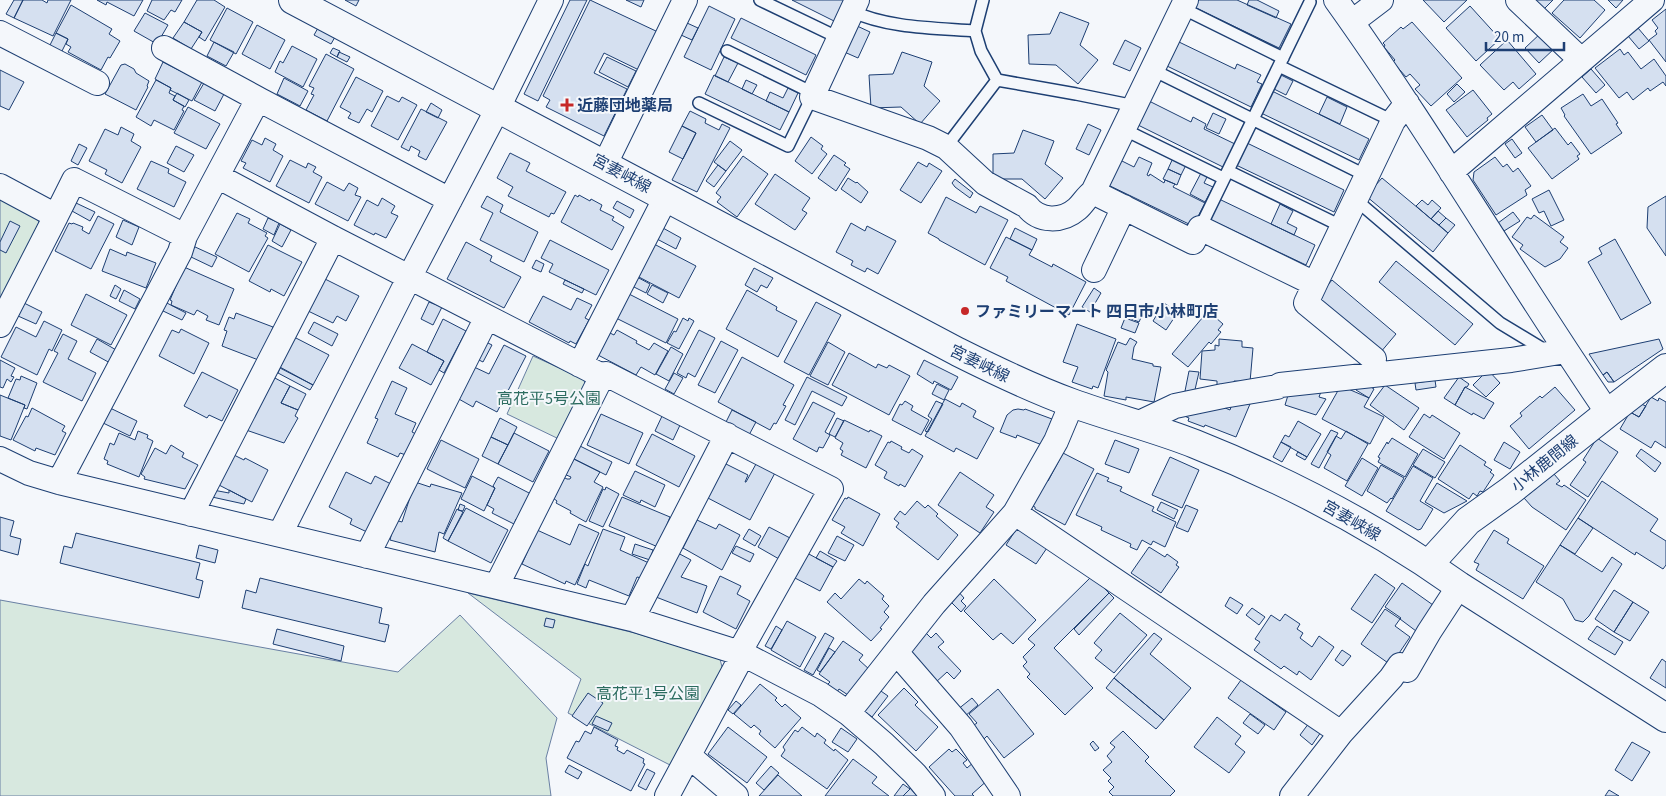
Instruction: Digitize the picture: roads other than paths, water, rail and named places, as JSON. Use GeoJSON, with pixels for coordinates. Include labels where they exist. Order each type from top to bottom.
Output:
{"type":"FeatureCollection","features":[{"type":"Feature","properties":{"kind":"main road","name":"宮妻峡線"},"geometry":{"type":"LineString","coordinates":[[293,0],[1010,378],[1072,403],[1193,443],[1252,468],[1330,506],[1429,564],[1459,586],[1666,718]]}},
{"type":"Feature","properties":{"kind":"main road","name":"小林鹿間線"},"geometry":{"type":"LineString","coordinates":[[1429,564],[1468,521],[1510,491],[1666,368]]}},
{"type":"Feature","properties":{"kind":"street"},"geometry":{"type":"LineString","coordinates":[[280,534],[498,108],[551,0]]}},
{"type":"Feature","properties":{"kind":"street"},"geometry":{"type":"LineString","coordinates":[[605,164],[685,0]]}},
{"type":"Feature","properties":{"kind":"street"},"geometry":{"type":"LineString","coordinates":[[1336,0],[1352,22],[1400,112],[1451,172],[1558,352],[1608,413]]}},
{"type":"Feature","properties":{"kind":"street"},"geometry":{"type":"LineString","coordinates":[[1352,22],[1381,0]]}},
{"type":"Feature","properties":{"kind":"street"},"geometry":{"type":"LineString","coordinates":[[1518,0],[1581,60]]}},
{"type":"Feature","properties":{"kind":"street"},"geometry":{"type":"LineString","coordinates":[[1451,172],[1652,0]]}},
{"type":"Feature","properties":{"kind":"street"},"geometry":{"type":"LineString","coordinates":[[855,6],[812,95],[928,138],[946,147],[985,183],[1027,206],[1031,212],[1050,219],[1068,215],[1081,205],[1092,192],[1184,4]]}},
{"type":"Feature","properties":{"kind":"street"},"geometry":{"type":"LineString","coordinates":[[0,33],[97,83]]}},
{"type":"Feature","properties":{"kind":"street"},"geometry":{"type":"LineString","coordinates":[[164,48],[450,200]]}},
{"type":"Feature","properties":{"kind":"street"},"geometry":{"type":"LineString","coordinates":[[59,482],[180,252],[184,236],[258,99]]}},
{"type":"Feature","properties":{"kind":"street"},"geometry":{"type":"LineString","coordinates":[[1374,359],[1306,303],[1400,112]]}},
{"type":"Feature","properties":{"kind":"street"},"geometry":{"type":"LineString","coordinates":[[217,176],[580,365],[602,376],[606,374],[831,489],[741,654],[667,796]]}},
{"type":"Feature","properties":{"kind":"street"},"geometry":{"type":"LineString","coordinates":[[0,325],[74,180],[184,236]]}},
{"type":"Feature","properties":{"kind":"street"},"geometry":{"type":"LineString","coordinates":[[0,186],[56,216]]}},
{"type":"Feature","properties":{"kind":"street"},"geometry":{"type":"LineString","coordinates":[[1092,192],[1193,242],[1200,228],[1315,284]]}},
{"type":"Feature","properties":{"kind":"street"},"geometry":{"type":"LineString","coordinates":[[580,365],[666,197]]}},
{"type":"Feature","properties":{"kind":"street"},"geometry":{"type":"LineString","coordinates":[[1094,270],[1124,207]]}},
{"type":"Feature","properties":{"kind":"street"},"geometry":{"type":"LineString","coordinates":[[191,514],[333,238]]}},
{"type":"Feature","properties":{"kind":"street"},"geometry":{"type":"LineString","coordinates":[[368,556],[488,317]]}},
{"type":"Feature","properties":{"kind":"street"},"geometry":{"type":"LineString","coordinates":[[1137,424],[1175,406],[1280,385],[1501,362],[1558,352]]}},
{"type":"Feature","properties":{"kind":"street"},"geometry":{"type":"LineString","coordinates":[[496,585],[602,376]]}},
{"type":"Feature","properties":{"kind":"street"},"geometry":{"type":"LineString","coordinates":[[848,714],[934,604],[1015,513],[1056,441],[1072,403]]}},
{"type":"Feature","properties":{"kind":"street"},"geometry":{"type":"LineString","coordinates":[[632,619],[727,436]]}},
{"type":"Feature","properties":{"kind":"street"},"geometry":{"type":"LineString","coordinates":[[0,460],[59,482],[632,619],[741,654],[820,694],[848,714],[884,744],[915,774],[933,796]]}},
{"type":"Feature","properties":{"kind":"street"},"geometry":{"type":"LineString","coordinates":[[1015,513],[1341,733]]}},
{"type":"Feature","properties":{"kind":"street"},"geometry":{"type":"LineString","coordinates":[[1292,796],[1341,733],[1391,678],[1400,665],[1407,670],[1459,586]]}},
{"type":"Feature","properties":{"kind":"street"},"geometry":{"type":"LineString","coordinates":[[896,652],[961,727],[1008,796]]}},
{"type":"Feature","properties":{"kind":"street"},"geometry":{"type":"LineString","coordinates":[[689,756],[736,796]]}},
{"type":"Feature","properties":{"kind":"lane"},"geometry":{"type":"LineString","coordinates":[[760,0],[839,38]]}},
{"type":"Feature","properties":{"kind":"lane"},"geometry":{"type":"LineString","coordinates":[[983,0],[975,31],[981,51],[997,80]]}},
{"type":"Feature","properties":{"kind":"lane"},"geometry":{"type":"LineString","coordinates":[[1200,228],[1309,1]]}},
{"type":"Feature","properties":{"kind":"lane"},"geometry":{"type":"LineString","coordinates":[[1184,4],[1281,62],[1400,112]]}},
{"type":"Feature","properties":{"kind":"lane"},"geometry":{"type":"LineString","coordinates":[[855,6],[868,19],[888,23],[975,31]]}},
{"type":"Feature","properties":{"kind":"lane"},"geometry":{"type":"LineString","coordinates":[[700,103],[788,146],[812,95],[727,51]]}},
{"type":"Feature","properties":{"kind":"lane"},"geometry":{"type":"LineString","coordinates":[[1153,70],[1367,176]]}},
{"type":"Feature","properties":{"kind":"lane"},"geometry":{"type":"LineString","coordinates":[[997,80],[1134,106]]}},
{"type":"Feature","properties":{"kind":"lane"},"geometry":{"type":"LineString","coordinates":[[946,147],[997,80]]}},
{"type":"Feature","properties":{"kind":"lane"},"geometry":{"type":"LineString","coordinates":[[1123,129],[1343,227]]}},
{"type":"Feature","properties":{"kind":"lane"},"geometry":{"type":"LineString","coordinates":[[1356,200],[1500,323],[1558,352]]}},
{"type":"Feature","properties":{"kind":"place","name":"近藤団地薬局"},"geometry":{"type":"Point","coordinates":[567,105]}},
{"type":"Feature","properties":{"kind":"place","name":"ファミリーマート 四日市小林町店"},"geometry":{"type":"Point","coordinates":[965,311]}},
{"type":"Feature","properties":{"kind":"park label","name":"高花平5号公園"},"geometry":{"type":"Point","coordinates":[549,398]}},
{"type":"Feature","properties":{"kind":"park label","name":"高花平1号公園"},"geometry":{"type":"Point","coordinates":[648,693]}}]}
